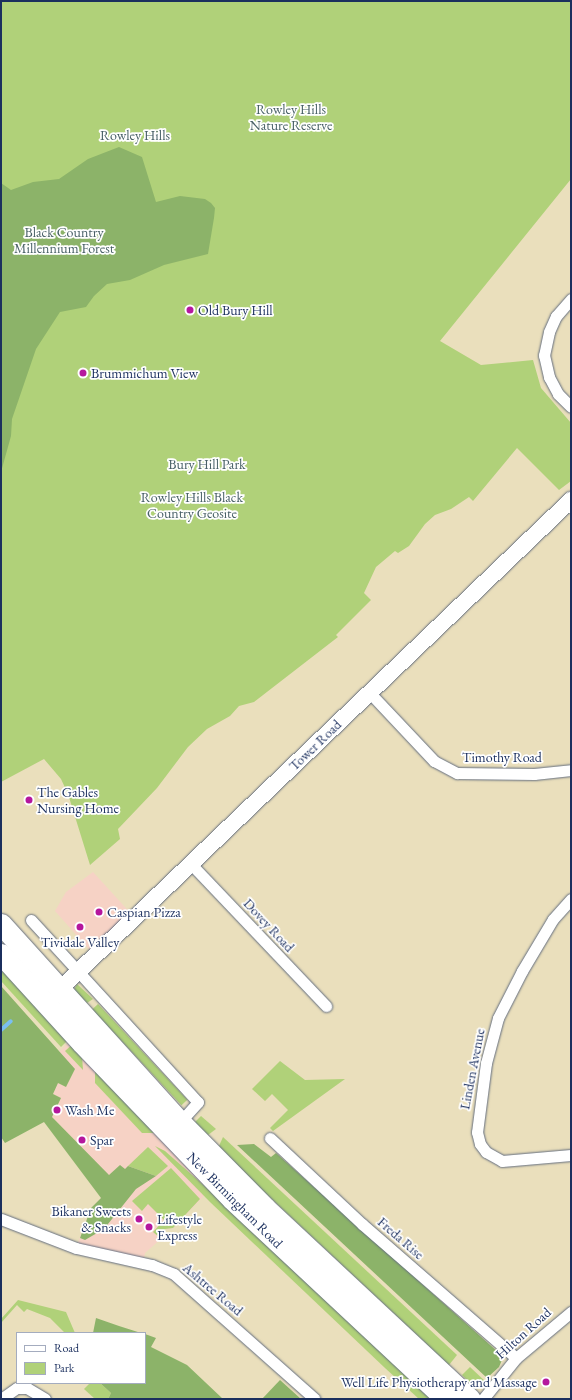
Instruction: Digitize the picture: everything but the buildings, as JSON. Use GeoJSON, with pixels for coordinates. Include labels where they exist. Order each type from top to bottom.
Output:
{"type":"FeatureCollection","features":[{"type":"Feature","properties":{"kind":"highway","name":"New Birmingham Road"},"geometry":{"type":"LineString","coordinates":[[1,924],[59,990],[180,1122],[265,1208],[470,1399]]}},
{"type":"Feature","properties":{"kind":"highway","name":"New Birmingham Road"},"geometry":{"type":"LineString","coordinates":[[1,954],[34,992],[232,1199],[446,1399]]}},
{"type":"Feature","properties":{"kind":"highway"},"geometry":{"type":"LineString","coordinates":[[34,992],[50,994],[59,990]]}},
{"type":"Feature","properties":{"kind":"highway"},"geometry":{"type":"LineString","coordinates":[[59,990],[55,996],[56,1006],[66,1025]]}},
{"type":"Feature","properties":{"kind":"street"},"geometry":{"type":"LineString","coordinates":[[571,299],[554,321],[544,355],[549,377],[558,394],[571,407]]}},
{"type":"Feature","properties":{"kind":"street","name":"Tower Road"},"geometry":{"type":"LineString","coordinates":[[59,990],[571,500]]}},
{"type":"Feature","properties":{"kind":"street","name":"Timothy Road"},"geometry":{"type":"LineString","coordinates":[[369,692],[434,761],[457,774],[534,774],[571,770]]}},
{"type":"Feature","properties":{"kind":"street","name":"Dovey Road"},"geometry":{"type":"LineString","coordinates":[[191,864],[326,1006]]}},
{"type":"Feature","properties":{"kind":"street","name":"Linden Avenue"},"geometry":{"type":"LineString","coordinates":[[571,899],[549,925],[522,970],[498,1018],[486,1063],[477,1132],[480,1144],[486,1152],[502,1161],[571,1155]]}},
{"type":"Feature","properties":{"kind":"street"},"geometry":{"type":"LineString","coordinates":[[31,920],[198,1102],[180,1122]]}},
{"type":"Feature","properties":{"kind":"street","name":"Freda Rise"},"geometry":{"type":"LineString","coordinates":[[270,1138],[362,1224],[516,1358]]}},
{"type":"Feature","properties":{"kind":"street","name":"Ashtree Road"},"geometry":{"type":"LineString","coordinates":[[1,1219],[76,1248],[148,1264],[174,1274],[315,1399]]}},
{"type":"Feature","properties":{"kind":"street","name":"Hilton Road"},"geometry":{"type":"LineString","coordinates":[[483,1399],[516,1358],[571,1312]]}},
{"type":"Feature","properties":{"kind":"street"},"geometry":{"type":"LineString","coordinates":[[1,1399],[17,1388],[27,1388],[45,1399]]}},
{"type":"Feature","properties":{"kind":"shaded area"},"geometry":{"type":"Polygon","coordinates":[[[93,872],[135,918],[95,956],[55,911],[66,892],[93,872]]]}},
{"type":"Feature","properties":{"kind":"shaded area"},"geometry":{"type":"Polygon","coordinates":[[[82,1030],[222,1177],[173,1228],[165,1229],[162,1238],[145,1253],[143,1263],[76,1248],[91,1208],[101,1198],[89,1155],[52,1117],[61,1098],[53,1094],[58,1083],[66,1087],[75,1069],[59,1052],[82,1030]]]}},
{"type":"Feature","properties":{"kind":"green space","name":"Rowley Hills Black Country Geosite"},"geometry":{"type":"Polygon","coordinates":[[[1,1],[571,1],[571,179],[440,341],[481,365],[533,360],[541,388],[571,423],[571,481],[559,490],[517,448],[473,501],[469,497],[451,509],[435,515],[425,524],[409,546],[398,553],[395,551],[376,567],[364,593],[371,600],[336,635],[338,637],[254,702],[239,706],[230,716],[207,729],[188,747],[157,788],[118,829],[120,839],[90,865],[68,794],[61,779],[44,759],[1,782],[1,1]]]}},
{"type":"Feature","properties":{"kind":"green space","name":"Black Country Millennium Forest"},"geometry":{"type":"Polygon","coordinates":[[[119,147],[142,157],[156,202],[180,196],[205,199],[211,203],[215,208],[208,254],[164,265],[130,280],[107,284],[94,296],[86,307],[60,312],[36,349],[12,419],[11,436],[1,472],[1,183],[11,190],[33,182],[59,179],[88,159],[119,147]]]}},
{"type":"Feature","properties":{"kind":"green space"},"geometry":{"type":"Polygon","coordinates":[[[1,963],[70,1038],[61,1047],[1,981],[1,963]]]}},
{"type":"Feature","properties":{"kind":"green space"},"geometry":{"type":"Polygon","coordinates":[[[77,984],[93,999],[87,1003],[74,990],[77,984]]]}},
{"type":"Feature","properties":{"kind":"green space"},"geometry":{"type":"Polygon","coordinates":[[[1,986],[75,1069],[66,1087],[58,1083],[53,1094],[61,1098],[52,1117],[109,1175],[120,1165],[125,1169],[128,1166],[156,1176],[136,1189],[104,1229],[85,1240],[80,1238],[91,1208],[101,1198],[44,1122],[5,1143],[1,1137],[1,986]]]}},
{"type":"Feature","properties":{"kind":"green space"},"geometry":{"type":"Polygon","coordinates":[[[98,1004],[187,1100],[181,1105],[92,1009],[98,1004]]]}},
{"type":"Feature","properties":{"kind":"green space"},"geometry":{"type":"Polygon","coordinates":[[[74,1043],[82,1056],[83,1070],[65,1051],[74,1043]]]}},
{"type":"Feature","properties":{"kind":"green space"},"geometry":{"type":"Polygon","coordinates":[[[280,1061],[305,1080],[345,1079],[273,1131],[270,1128],[288,1110],[272,1094],[265,1101],[252,1089],[280,1061]]]}},
{"type":"Feature","properties":{"kind":"green space"},"geometry":{"type":"Polygon","coordinates":[[[95,1066],[158,1133],[142,1133],[95,1083],[95,1066]]]}},
{"type":"Feature","properties":{"kind":"green space"},"geometry":{"type":"Polygon","coordinates":[[[201,1116],[216,1129],[208,1135],[195,1122],[201,1116]]]}},
{"type":"Feature","properties":{"kind":"green space"},"geometry":{"type":"Polygon","coordinates":[[[223,1137],[457,1355],[449,1365],[260,1188],[219,1146],[223,1137]]]}},
{"type":"Feature","properties":{"kind":"green space"},"geometry":{"type":"Polygon","coordinates":[[[254,1144],[271,1157],[276,1153],[499,1353],[502,1360],[499,1367],[487,1378],[237,1145],[254,1144]]]}},
{"type":"Feature","properties":{"kind":"green space"},"geometry":{"type":"Polygon","coordinates":[[[155,1146],[165,1151],[234,1212],[435,1399],[419,1399],[210,1202],[155,1146]]]}},
{"type":"Feature","properties":{"kind":"green space"},"geometry":{"type":"Polygon","coordinates":[[[148,1147],[168,1166],[156,1176],[128,1166],[148,1147]]]}},
{"type":"Feature","properties":{"kind":"green space"},"geometry":{"type":"Polygon","coordinates":[[[171,1168],[200,1199],[173,1228],[165,1229],[160,1238],[153,1232],[164,1220],[148,1204],[142,1211],[132,1201],[171,1168]]]}},
{"type":"Feature","properties":{"kind":"green space"},"geometry":{"type":"Polygon","coordinates":[[[18,1300],[66,1312],[75,1332],[64,1332],[50,1318],[27,1309],[24,1312],[17,1305],[1,1323],[1,1319],[18,1300]]]}},
{"type":"Feature","properties":{"kind":"green space"},"geometry":{"type":"Polygon","coordinates":[[[96,1318],[138,1332],[93,1332],[96,1318]]]}},
{"type":"Feature","properties":{"kind":"green space"},"geometry":{"type":"Polygon","coordinates":[[[146,1334],[156,1338],[151,1347],[187,1365],[223,1399],[108,1399],[111,1393],[101,1384],[146,1384],[146,1334]]]}},
{"type":"Feature","properties":{"kind":"green space"},"geometry":{"type":"Polygon","coordinates":[[[470,1367],[487,1383],[482,1385],[470,1383],[462,1375],[470,1367]]]}},
{"type":"Feature","properties":{"kind":"green space"},"geometry":{"type":"Polygon","coordinates":[[[280,1380],[301,1399],[262,1399],[280,1380]]]}},
{"type":"Feature","properties":{"kind":"green space"},"geometry":{"type":"Polygon","coordinates":[[[89,1384],[101,1384],[111,1393],[108,1399],[95,1399],[84,1389],[89,1384]]]}},
{"type":"Feature","properties":{"kind":"waterway"},"geometry":{"type":"LineString","coordinates":[[1,1030],[11,1021]]}},
{"type":"Feature","properties":{"kind":"place","name":"Old Bury Hill"},"geometry":{"type":"Point","coordinates":[190,310]}},
{"type":"Feature","properties":{"kind":"place","name":"Brummichum View"},"geometry":{"type":"Point","coordinates":[83,373]}},
{"type":"Feature","properties":{"kind":"place","name":"The Gables Nursing Home"},"geometry":{"type":"Point","coordinates":[29,800]}},
{"type":"Feature","properties":{"kind":"place","name":"Caspian Pizza"},"geometry":{"type":"Point","coordinates":[99,912]}},
{"type":"Feature","properties":{"kind":"place","name":"Tividale Valley"},"geometry":{"type":"Point","coordinates":[80,927]}},
{"type":"Feature","properties":{"kind":"place","name":"Wash Me"},"geometry":{"type":"Point","coordinates":[57,1110]}},
{"type":"Feature","properties":{"kind":"place","name":"Spar"},"geometry":{"type":"Point","coordinates":[82,1140]}},
{"type":"Feature","properties":{"kind":"place","name":"Bikaner Sweets & Snacks"},"geometry":{"type":"Point","coordinates":[139,1219]}},
{"type":"Feature","properties":{"kind":"place","name":"Lifestyle Express"},"geometry":{"type":"Point","coordinates":[149,1227]}},
{"type":"Feature","properties":{"kind":"place","name":"Well Life Physiotherapy and Massage"},"geometry":{"type":"Point","coordinates":[546,1382]}},
{"type":"Feature","properties":{"kind":"park label","name":"Rowley Hills Nature Reserve"},"geometry":{"type":"Point","coordinates":[291,118]}},
{"type":"Feature","properties":{"kind":"park label","name":"Rowley Hills"},"geometry":{"type":"Point","coordinates":[135,135]}},
{"type":"Feature","properties":{"kind":"park label","name":"Bury Hill Park"},"geometry":{"type":"Point","coordinates":[207,464]}}]}
